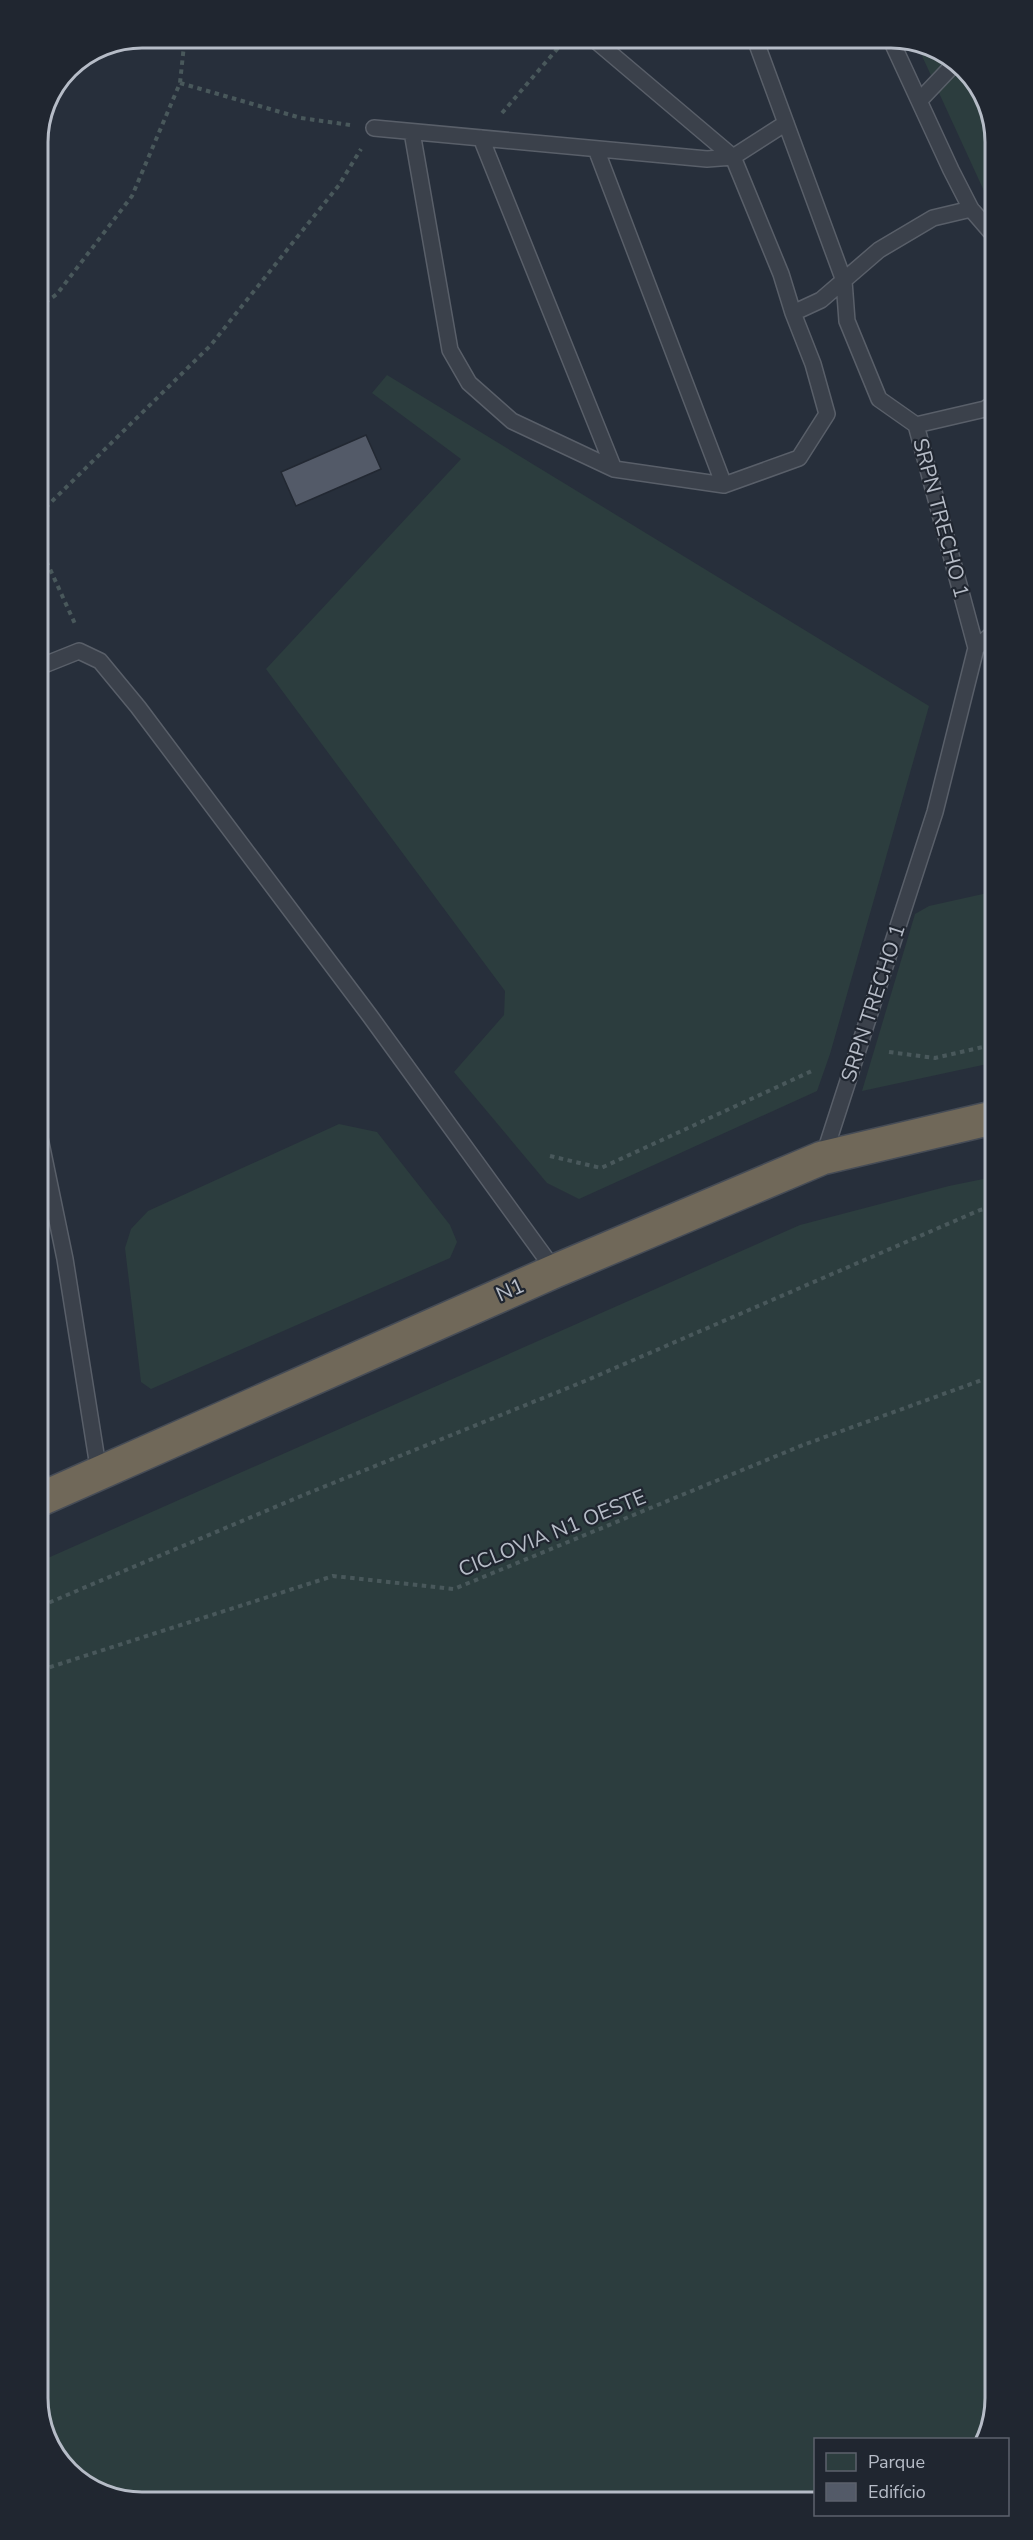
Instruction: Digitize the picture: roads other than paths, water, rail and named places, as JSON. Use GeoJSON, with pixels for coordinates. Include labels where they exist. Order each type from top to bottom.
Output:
{"type":"FeatureCollection","features":[{"type":"Feature","properties":{"kind":"highway","name":"N1"},"geometry":{"type":"LineString","coordinates":[[48,1496],[555,1271],[822,1158],[985,1120]]}},
{"type":"Feature","properties":{"kind":"lane"},"geometry":{"type":"LineString","coordinates":[[412,132],[450,350],[470,382],[512,421],[614,469],[724,485],[799,458],[827,414],[813,364],[781,274],[733,157],[604,48]]}},
{"type":"Feature","properties":{"kind":"lane","name":"SRPN TRECHO 1"},"geometry":{"type":"LineString","coordinates":[[758,48],[844,281],[847,321],[879,399],[916,425],[976,648],[935,812],[822,1158]]}},
{"type":"Feature","properties":{"kind":"lane"},"geometry":{"type":"LineString","coordinates":[[895,48],[971,209],[985,225]]}},
{"type":"Feature","properties":{"kind":"lane"},"geometry":{"type":"LineString","coordinates":[[920,100],[950,69]]}},
{"type":"Feature","properties":{"kind":"lane"},"geometry":{"type":"LineString","coordinates":[[374,128],[707,159],[733,157],[786,123]]}},
{"type":"Feature","properties":{"kind":"lane"},"geometry":{"type":"LineString","coordinates":[[481,138],[614,469]]}},
{"type":"Feature","properties":{"kind":"lane"},"geometry":{"type":"LineString","coordinates":[[596,148],[724,485]]}},
{"type":"Feature","properties":{"kind":"lane"},"geometry":{"type":"LineString","coordinates":[[793,313],[820,300],[879,250],[933,218],[971,209]]}},
{"type":"Feature","properties":{"kind":"lane"},"geometry":{"type":"LineString","coordinates":[[916,425],[985,409]]}},
{"type":"Feature","properties":{"kind":"lane"},"geometry":{"type":"LineString","coordinates":[[976,648],[985,640]]}},
{"type":"Feature","properties":{"kind":"lane"},"geometry":{"type":"LineString","coordinates":[[48,663],[79,651],[100,661],[138,707],[370,1016],[555,1271]]}},
{"type":"Feature","properties":{"kind":"lane"},"geometry":{"type":"LineString","coordinates":[[48,1177],[65,1259],[99,1473]]}}]}
